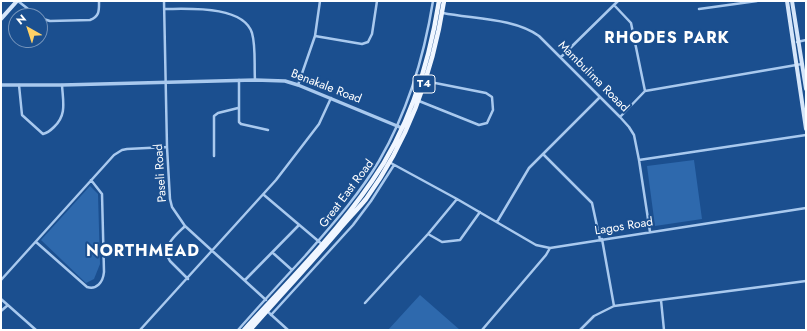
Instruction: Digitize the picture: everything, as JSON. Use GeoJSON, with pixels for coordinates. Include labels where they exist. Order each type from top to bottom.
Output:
{"type":"FeatureCollection","features":[{"type":"Feature","properties":{"kind":"main road"},"geometry":{"type":"LineString","coordinates":[[1,19],[18,1]]}},
{"type":"Feature","properties":{"kind":"main road","name":"Great East Road"},"geometry":{"type":"LineString","coordinates":[[387,161],[421,79],[439,1]]}},
{"type":"Feature","properties":{"kind":"main road","name":"Great East Road"},"geometry":{"type":"LineString","coordinates":[[244,330],[288,277],[365,200],[402,138],[419,101],[438,34],[444,1]]}},
{"type":"Feature","properties":{"kind":"main road"},"geometry":{"type":"LineString","coordinates":[[787,1],[806,129]]}},
{"type":"Feature","properties":{"kind":"main road"},"geometry":{"type":"LineString","coordinates":[[792,1],[806,89]]}},
{"type":"Feature","properties":{"kind":"main road","name":"Great East Road"},"geometry":{"type":"LineString","coordinates":[[250,330],[322,244]]}},
{"type":"Feature","properties":{"kind":"street"},"geometry":{"type":"LineString","coordinates":[[18,1],[27,8]]}},
{"type":"Feature","properties":{"kind":"street"},"geometry":{"type":"LineString","coordinates":[[48,20],[90,20],[99,14],[99,1]]}},
{"type":"Feature","properties":{"kind":"street","name":"Paseli Road"},"geometry":{"type":"LineString","coordinates":[[164,1],[167,83],[167,147],[171,203],[174,212],[185,226],[267,301]]}},
{"type":"Feature","properties":{"kind":"street"},"geometry":{"type":"LineString","coordinates":[[298,85],[315,36],[320,1]]}},
{"type":"Feature","properties":{"kind":"street"},"geometry":{"type":"LineString","coordinates":[[315,36],[362,44],[368,42],[372,34],[377,1]]}},
{"type":"Feature","properties":{"kind":"street"},"geometry":{"type":"LineString","coordinates":[[288,277],[292,270],[322,244],[400,127],[420,62],[433,1]]}},
{"type":"Feature","properties":{"kind":"street"},"geometry":{"type":"LineString","coordinates":[[561,57],[618,1]]}},
{"type":"Feature","properties":{"kind":"street"},"geometry":{"type":"LineString","coordinates":[[698,9],[757,1]]}},
{"type":"Feature","properties":{"kind":"street"},"geometry":{"type":"LineString","coordinates":[[614,5],[631,23],[645,91]]}},
{"type":"Feature","properties":{"kind":"street"},"geometry":{"type":"LineString","coordinates":[[164,9],[205,10],[224,13],[242,19],[248,26],[253,39],[255,80]]}},
{"type":"Feature","properties":{"kind":"street","name":"Mambulima Roaad"},"geometry":{"type":"LineString","coordinates":[[443,13],[526,28],[539,36],[620,117],[632,132],[639,160],[650,232]]}},
{"type":"Feature","properties":{"kind":"street"},"geometry":{"type":"LineString","coordinates":[[793,43],[806,40]]}},
{"type":"Feature","properties":{"kind":"street"},"geometry":{"type":"LineString","coordinates":[[620,117],[645,91],[802,64]]}},
{"type":"Feature","properties":{"kind":"street"},"geometry":{"type":"LineString","coordinates":[[239,80],[238,108],[240,123],[268,130]]}},
{"type":"Feature","properties":{"kind":"street","name":"Benakale Road"},"geometry":{"type":"LineString","coordinates":[[1,85],[283,80],[400,127]]}},
{"type":"Feature","properties":{"kind":"street"},"geometry":{"type":"LineString","coordinates":[[419,101],[479,125],[487,123],[493,110],[492,98],[486,93],[425,81]]}},
{"type":"Feature","properties":{"kind":"street"},"geometry":{"type":"LineString","coordinates":[[19,85],[22,116],[44,134],[52,129],[61,118],[63,110],[62,85]]}},
{"type":"Feature","properties":{"kind":"street"},"geometry":{"type":"LineString","coordinates":[[496,222],[526,172],[600,97]]}},
{"type":"Feature","properties":{"kind":"street"},"geometry":{"type":"LineString","coordinates":[[140,330],[264,195],[323,118],[331,98]]}},
{"type":"Feature","properties":{"kind":"street"},"geometry":{"type":"LineString","coordinates":[[214,156],[214,116],[218,113],[238,108]]}},
{"type":"Feature","properties":{"kind":"street"},"geometry":{"type":"LineString","coordinates":[[639,160],[806,136]]}},
{"type":"Feature","properties":{"kind":"street"},"geometry":{"type":"LineString","coordinates":[[1,280],[112,157],[122,150],[167,147]]}},
{"type":"Feature","properties":{"kind":"street"},"geometry":{"type":"LineString","coordinates":[[543,154],[592,203],[601,239],[614,306]]}},
{"type":"Feature","properties":{"kind":"street"},"geometry":{"type":"LineString","coordinates":[[387,161],[457,199],[536,245],[550,248],[546,255],[482,330]]}},
{"type":"Feature","properties":{"kind":"street"},"geometry":{"type":"LineString","coordinates":[[271,315],[353,225],[371,201],[394,165]]}},
{"type":"Feature","properties":{"kind":"street"},"geometry":{"type":"LineString","coordinates":[[36,242],[87,288],[93,288],[99,285],[103,279],[104,272],[102,194],[92,180]]}},
{"type":"Feature","properties":{"kind":"street"},"geometry":{"type":"LineString","coordinates":[[264,195],[322,244]]}},
{"type":"Feature","properties":{"kind":"street"},"geometry":{"type":"LineString","coordinates":[[365,303],[428,234],[457,199]]}},
{"type":"Feature","properties":{"kind":"street","name":"Lagos Road"},"geometry":{"type":"LineString","coordinates":[[550,248],[806,208]]}},
{"type":"Feature","properties":{"kind":"street"},"geometry":{"type":"LineString","coordinates":[[428,234],[442,242],[460,240],[480,212]]}},
{"type":"Feature","properties":{"kind":"street"},"geometry":{"type":"LineString","coordinates":[[245,280],[299,224]]}},
{"type":"Feature","properties":{"kind":"street"},"geometry":{"type":"LineString","coordinates":[[185,226],[170,242],[167,255],[170,261],[188,278]]}},
{"type":"Feature","properties":{"kind":"street"},"geometry":{"type":"LineString","coordinates":[[272,253],[292,270]]}},
{"type":"Feature","properties":{"kind":"street"},"geometry":{"type":"LineString","coordinates":[[580,330],[594,316],[614,306],[806,281]]}},
{"type":"Feature","properties":{"kind":"street"},"geometry":{"type":"LineString","coordinates":[[1,299],[36,330]]}},
{"type":"Feature","properties":{"kind":"street"},"geometry":{"type":"LineString","coordinates":[[661,300],[664,330]]}},
{"type":"Feature","properties":{"kind":"street"},"geometry":{"type":"LineString","coordinates":[[238,330],[267,301]]}},
{"type":"Feature","properties":{"kind":"street"},"geometry":{"type":"LineString","coordinates":[[1,312],[8,305]]}},
{"type":"Feature","properties":{"kind":"street"},"geometry":{"type":"LineString","coordinates":[[266,311],[288,330]]}},
{"type":"Feature","properties":{"kind":"shaded area"},"geometry":{"type":"Polygon","coordinates":[[[694,160],[702,219],[655,226],[647,166],[694,160]]]}},
{"type":"Feature","properties":{"kind":"shaded area"},"geometry":{"type":"Polygon","coordinates":[[[90,186],[98,194],[100,264],[94,279],[86,283],[41,240],[90,186]]]}},
{"type":"Feature","properties":{"kind":"shaded area"},"geometry":{"type":"Polygon","coordinates":[[[420,295],[460,330],[388,330],[420,295]]]}},
{"type":"Feature","properties":{"kind":"district","name":"RHODES PARK"},"geometry":{"type":"Point","coordinates":[667,39]}},
{"type":"Feature","properties":{"kind":"district","name":"NORTHMEAD"},"geometry":{"type":"Point","coordinates":[143,252]}}]}
